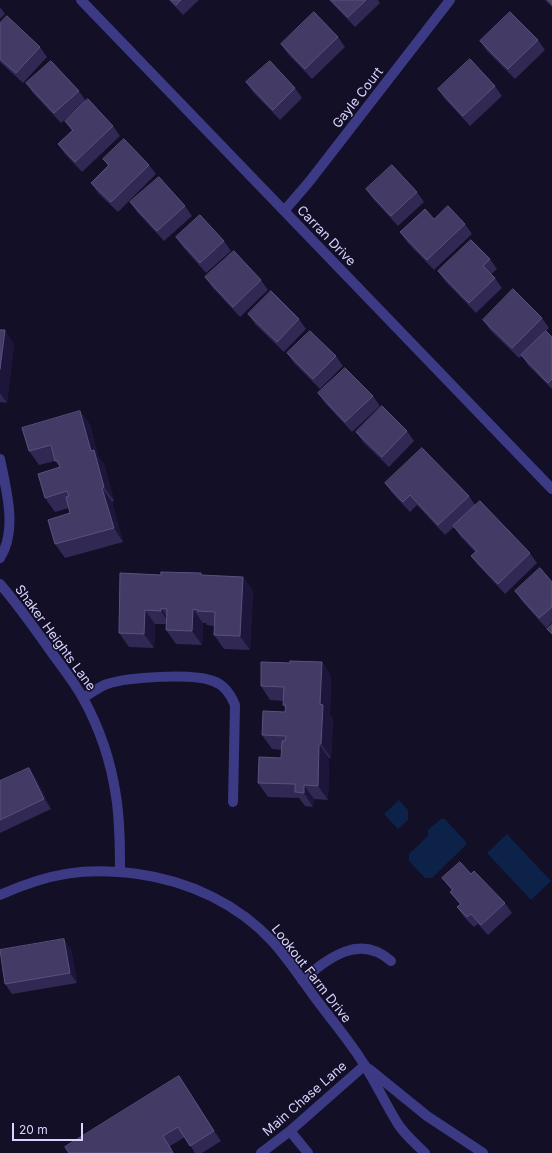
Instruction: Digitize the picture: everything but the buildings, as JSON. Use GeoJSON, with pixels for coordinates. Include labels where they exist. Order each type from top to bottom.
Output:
{"type":"FeatureCollection","features":[{"type":"Feature","properties":{"kind":"street","name":"Carran Drive"},"geometry":{"type":"LineString","coordinates":[[81,0],[552,489]]}},
{"type":"Feature","properties":{"kind":"street","name":"Gayle Court"},"geometry":{"type":"LineString","coordinates":[[284,211],[314,176],[450,0]]}},
{"type":"Feature","properties":{"kind":"street"},"geometry":{"type":"LineString","coordinates":[[0,459],[8,499],[9,535],[6,549],[0,558]]}},
{"type":"Feature","properties":{"kind":"street","name":"Shaker Heights Lane"},"geometry":{"type":"LineString","coordinates":[[0,584],[19,607],[83,698],[96,726],[104,746],[116,794],[119,819],[120,872]]}},
{"type":"Feature","properties":{"kind":"street"},"geometry":{"type":"LineString","coordinates":[[83,698],[107,684],[148,677],[196,678],[213,681],[223,687],[231,695],[235,705],[233,802]]}},
{"type":"Feature","properties":{"kind":"street","name":"Lookout Farm Drive"},"geometry":{"type":"LineString","coordinates":[[0,895],[44,878],[74,872],[120,872],[167,879],[210,895],[230,906],[247,918],[274,943],[365,1065],[399,1125],[425,1153]]}},
{"type":"Feature","properties":{"kind":"street"},"geometry":{"type":"LineString","coordinates":[[302,980],[323,963],[352,949],[365,948],[375,950],[390,961]]}},
{"type":"Feature","properties":{"kind":"street","name":"Lookout Farm Drive"},"geometry":{"type":"LineString","coordinates":[[365,1065],[427,1116],[484,1153]]}},
{"type":"Feature","properties":{"kind":"street","name":"Main Chase Lane"},"geometry":{"type":"LineString","coordinates":[[262,1153],[290,1131],[365,1065]]}},
{"type":"Feature","properties":{"kind":"street"},"geometry":{"type":"LineString","coordinates":[[290,1131],[308,1153]]}},
{"type":"Feature","properties":{"kind":"water"},"geometry":{"type":"Polygon","coordinates":[[[399,800],[408,810],[408,820],[398,829],[384,814],[399,800]]]}},
{"type":"Feature","properties":{"kind":"water"},"geometry":{"type":"Polygon","coordinates":[[[441,819],[445,819],[466,842],[466,845],[432,878],[425,878],[409,861],[409,854],[428,836],[428,830],[441,819]]]}},
{"type":"Feature","properties":{"kind":"water"},"geometry":{"type":"Polygon","coordinates":[[[507,834],[551,881],[531,900],[487,853],[507,834]]]}}]}
